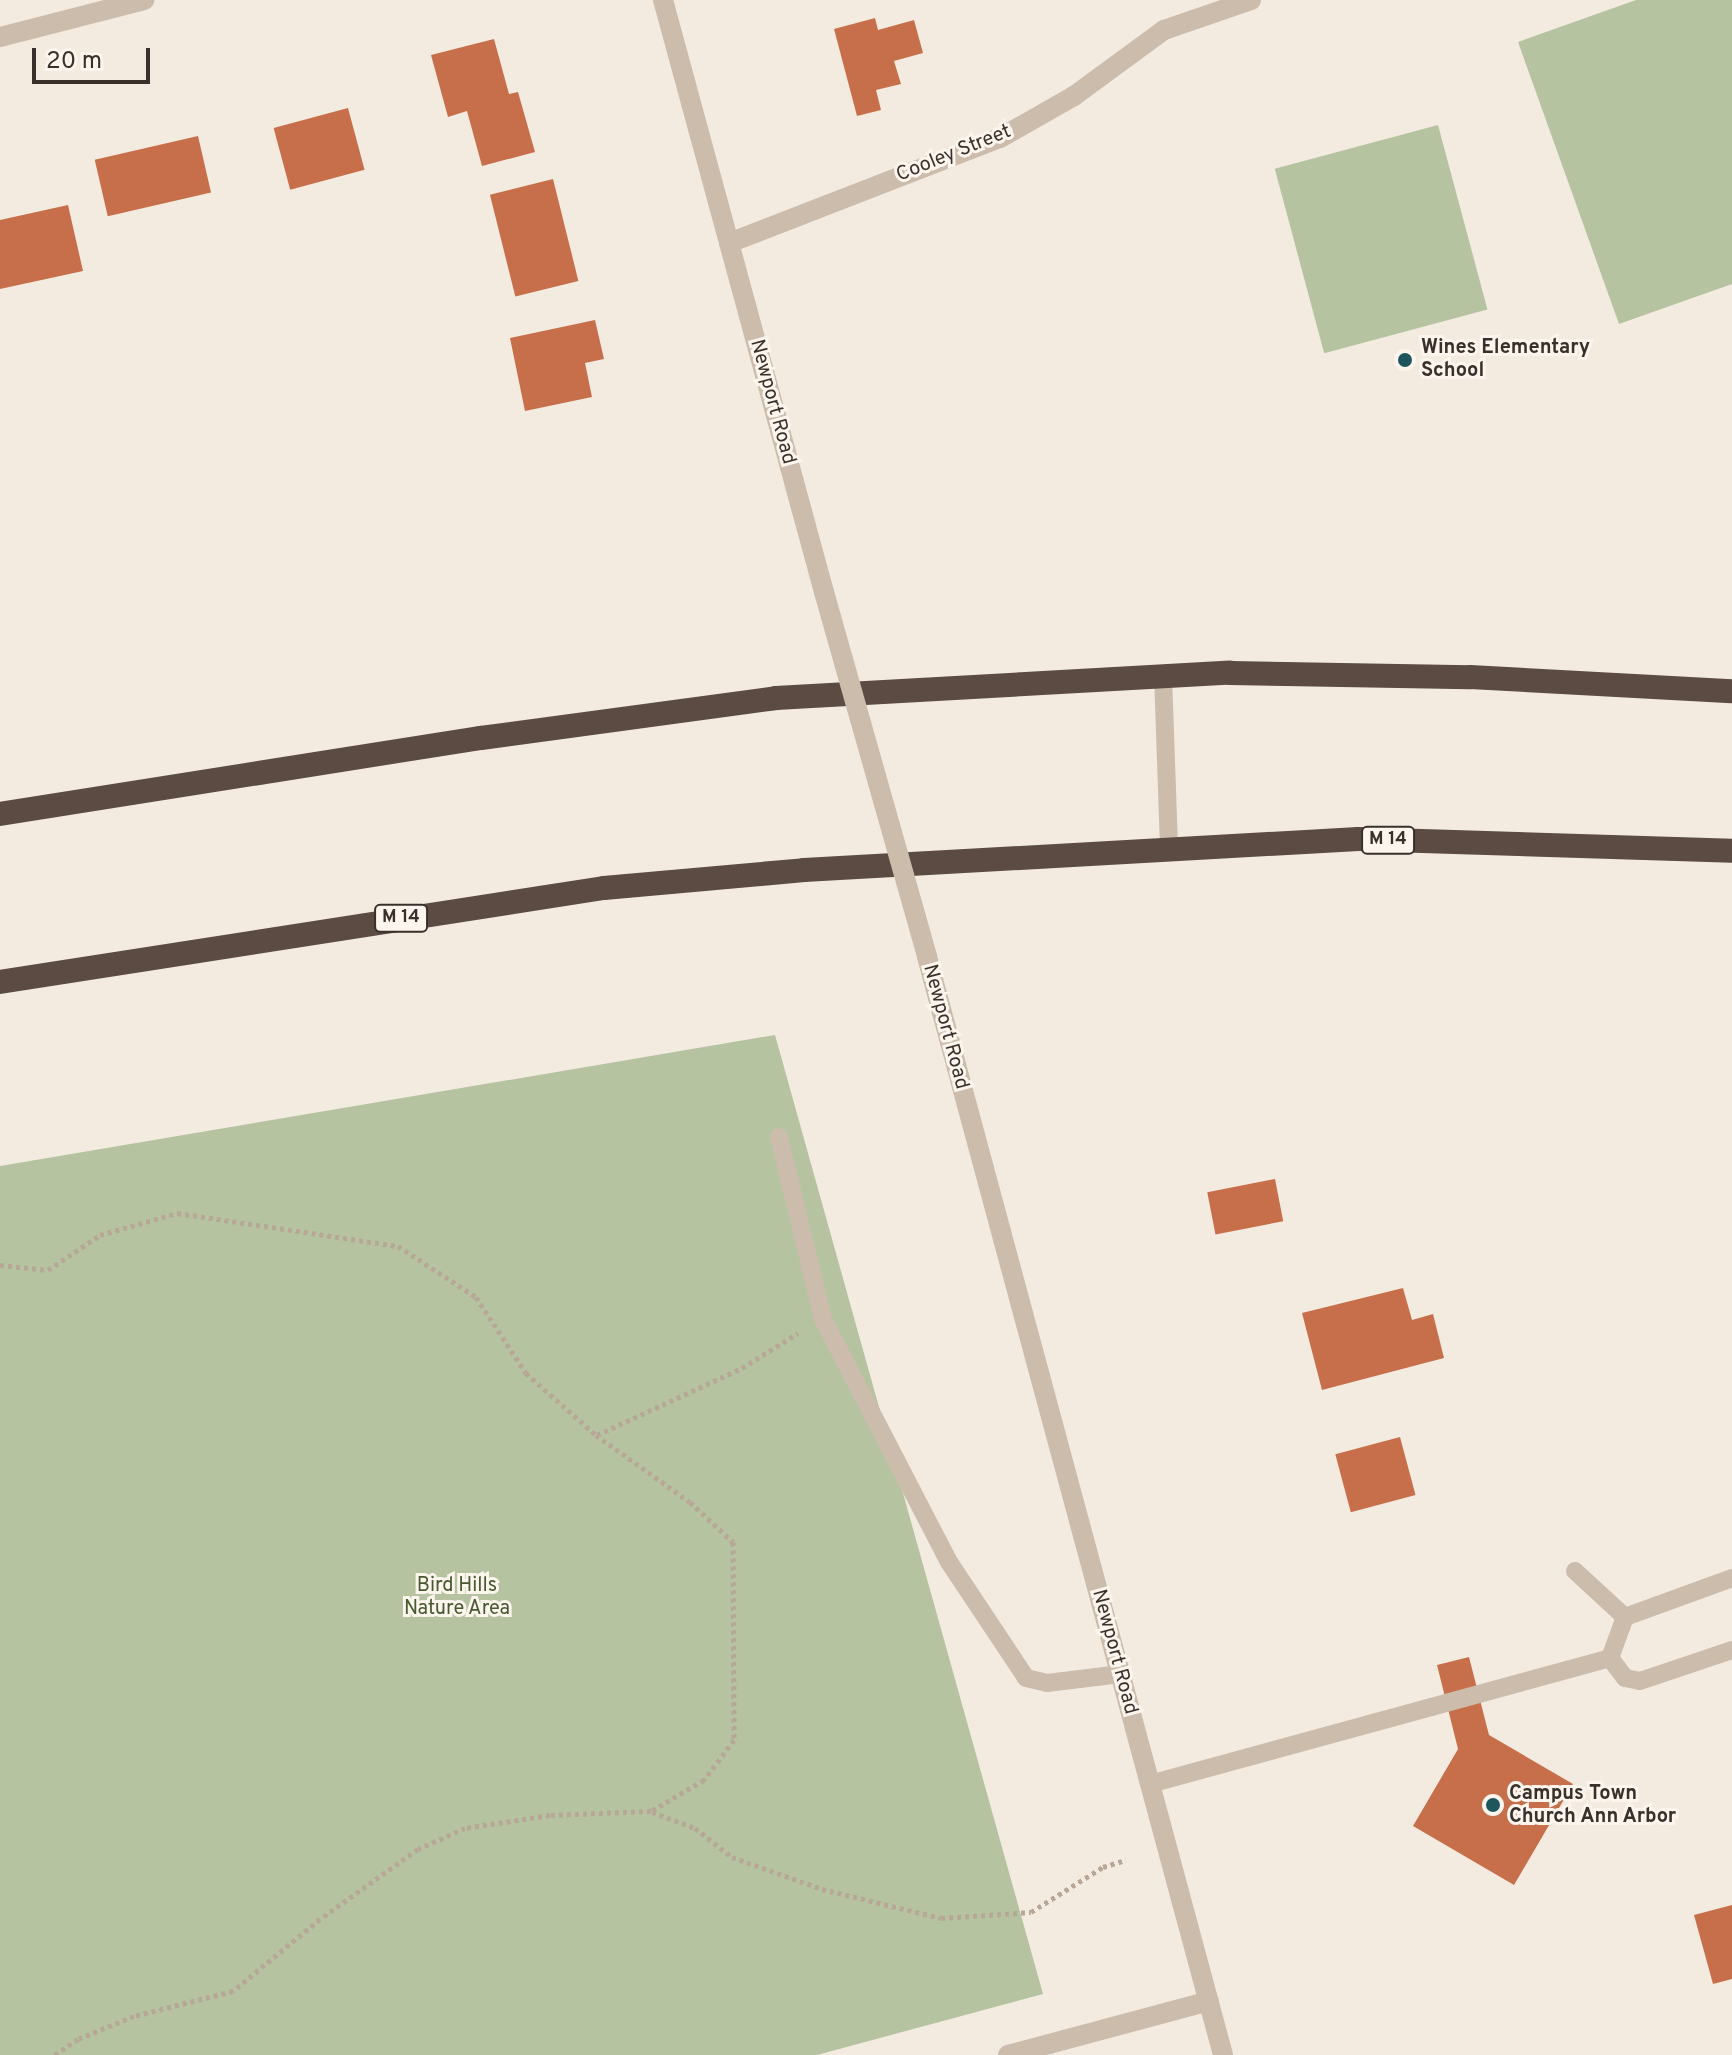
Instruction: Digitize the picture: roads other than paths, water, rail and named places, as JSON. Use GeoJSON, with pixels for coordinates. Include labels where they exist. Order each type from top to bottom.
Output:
{"type":"FeatureCollection","features":[{"type":"Feature","properties":{"kind":"highway"},"geometry":{"type":"LineString","coordinates":[[0,814],[481,738],[776,698],[1163,675],[1470,677],[1732,691]]}},
{"type":"Feature","properties":{"kind":"highway","name":"M 14"},"geometry":{"type":"LineString","coordinates":[[0,982],[604,888],[804,870],[1358,839],[1732,851]]}},
{"type":"Feature","properties":{"kind":"street"},"geometry":{"type":"LineString","coordinates":[[0,37],[144,0]]}},
{"type":"Feature","properties":{"kind":"street","name":"Newport Road"},"geometry":{"type":"LineString","coordinates":[[663,0],[927,957],[1223,2055]]}},
{"type":"Feature","properties":{"kind":"street","name":"Cooley Street"},"geometry":{"type":"LineString","coordinates":[[729,243],[1000,138],[1074,96],[1164,30],[1251,0]]}},
{"type":"Feature","properties":{"kind":"street"},"geometry":{"type":"LineString","coordinates":[[1008,2055],[1209,2001]]}},
{"type":"Feature","properties":{"kind":"lane"},"geometry":{"type":"LineString","coordinates":[[1163,675],[1169,848]]}},
{"type":"Feature","properties":{"kind":"lane"},"geometry":{"type":"LineString","coordinates":[[779,1137],[823,1319],[949,1562],[1026,1678],[1047,1683],[1120,1674]]}},
{"type":"Feature","properties":{"kind":"lane"},"geometry":{"type":"LineString","coordinates":[[1575,1571],[1625,1617]]}},
{"type":"Feature","properties":{"kind":"lane"},"geometry":{"type":"LineString","coordinates":[[1610,1658],[1625,1617],[1732,1578]]}},
{"type":"Feature","properties":{"kind":"lane"},"geometry":{"type":"LineString","coordinates":[[1610,1658],[1625,1678],[1640,1681],[1732,1650]]}},
{"type":"Feature","properties":{"kind":"lane"},"geometry":{"type":"LineString","coordinates":[[1150,1784],[1610,1658]]}},
{"type":"Feature","properties":{"kind":"place","name":"Wines Elementary School"},"geometry":{"type":"Point","coordinates":[1405,360]}},
{"type":"Feature","properties":{"kind":"place","name":"Campus Town Church Ann Arbor"},"geometry":{"type":"Point","coordinates":[1493,1805]}},
{"type":"Feature","properties":{"kind":"park label","name":"Bird Hills Nature Area"},"geometry":{"type":"Point","coordinates":[457,1598]}}]}
